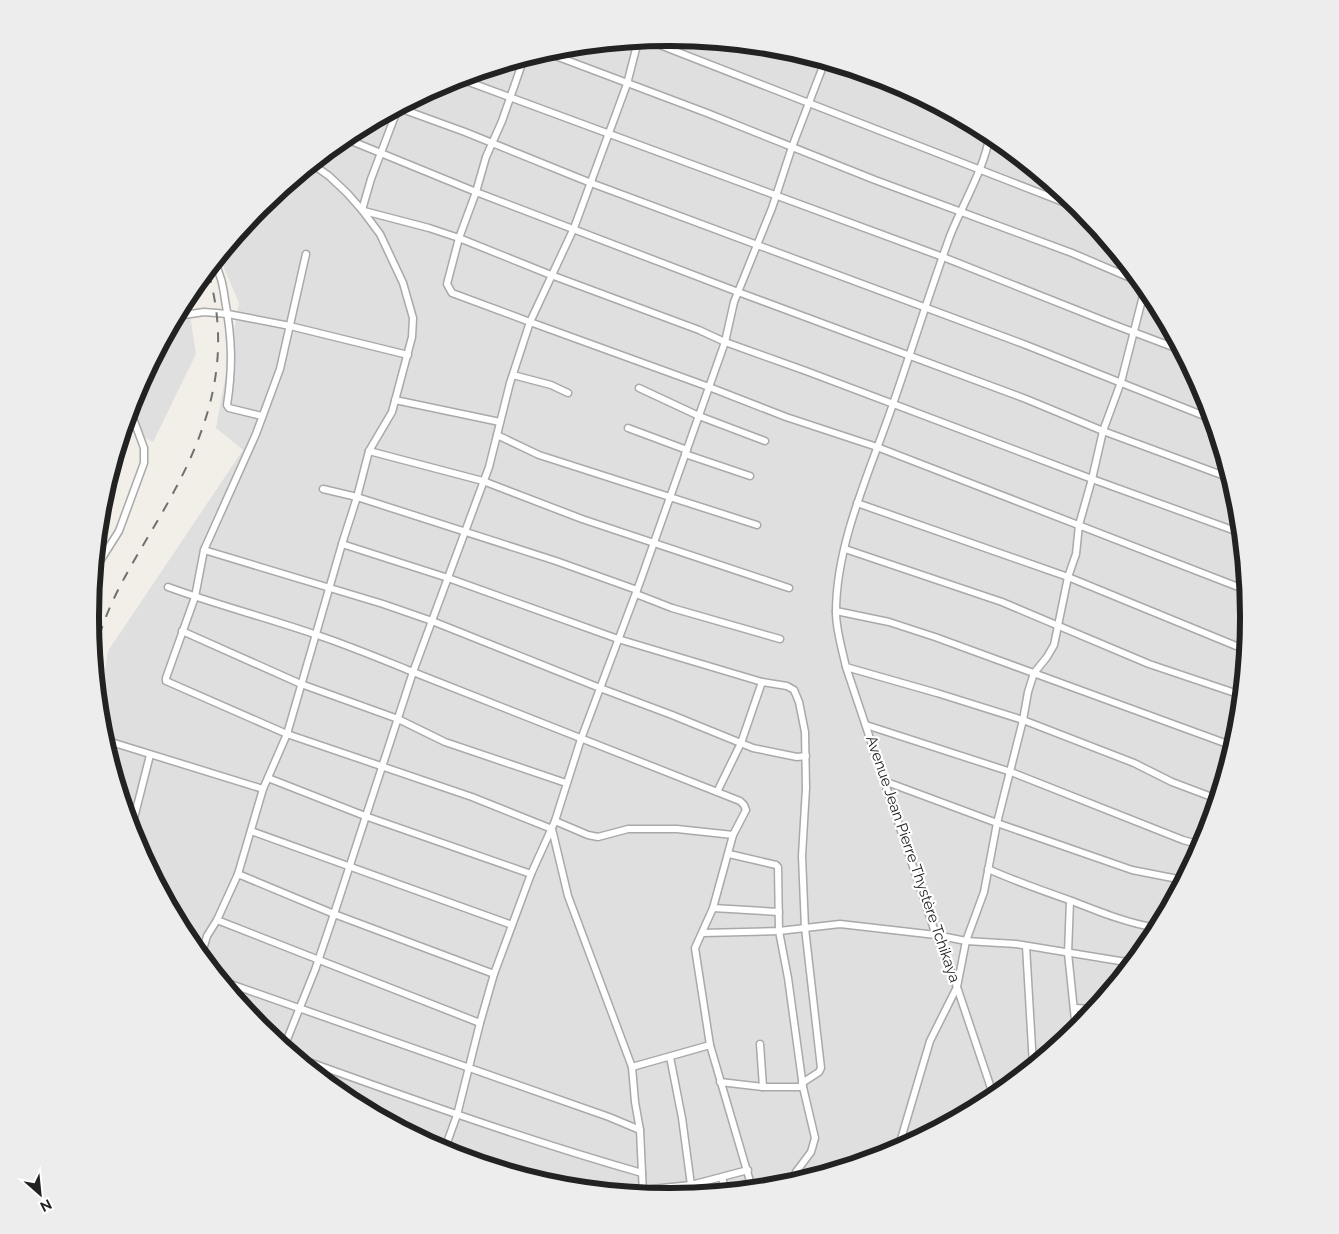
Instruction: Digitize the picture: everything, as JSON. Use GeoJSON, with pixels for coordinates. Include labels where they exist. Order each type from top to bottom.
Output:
{"type":"FeatureCollection","features":[{"type":"Feature","properties":{"kind":"street"},"geometry":{"type":"LineString","coordinates":[[663,46],[1060,201]]}},
{"type":"Feature","properties":{"kind":"street"},"geometry":{"type":"LineString","coordinates":[[286,1040],[334,914],[413,672],[484,481],[513,375],[530,322],[574,228],[627,84],[636,47]]}},
{"type":"Feature","properties":{"kind":"street"},"geometry":{"type":"LineString","coordinates":[[558,57],[960,212],[1072,252],[1126,276]]}},
{"type":"Feature","properties":{"kind":"street"},"geometry":{"type":"LineString","coordinates":[[521,66],[486,157],[476,192],[459,238],[448,278],[448,288],[452,293],[709,386],[786,417],[877,447],[1239,587]]}},
{"type":"Feature","properties":{"kind":"street"},"geometry":{"type":"LineString","coordinates":[[447,1142],[457,1115],[494,974],[530,874],[555,821],[581,739],[654,543],[725,342],[729,318],[738,292],[758,245],[792,147],[822,68]]}},
{"type":"Feature","properties":{"kind":"street"},"geometry":{"type":"LineString","coordinates":[[471,83],[776,196],[944,256],[1171,346]]}},
{"type":"Feature","properties":{"kind":"street"},"geometry":{"type":"LineString","coordinates":[[406,111],[493,143],[591,183],[926,307],[1203,416]]}},
{"type":"Feature","properties":{"kind":"street"},"geometry":{"type":"LineString","coordinates":[[363,211],[380,153],[395,117]]}},
{"type":"Feature","properties":{"kind":"street"},"geometry":{"type":"LineString","coordinates":[[353,142],[476,192],[1026,399],[1103,432],[1222,475]]}},
{"type":"Feature","properties":{"kind":"street","name":"Avenue Jean Pierre Thystère Tchikaya"},"geometry":{"type":"LineString","coordinates":[[987,142],[979,170],[960,212],[944,256],[857,503],[837,586],[836,621],[846,667],[936,934],[957,987],[991,1089]]}},
{"type":"Feature","properties":{"kind":"street"},"geometry":{"type":"LineString","coordinates":[[204,946],[207,936],[217,920],[238,874],[263,789],[287,734],[342,544],[358,497],[369,451],[388,421],[408,355],[413,318],[403,283],[380,234],[363,211],[329,176],[317,168]]}},
{"type":"Feature","properties":{"kind":"street"},"geometry":{"type":"LineString","coordinates":[[363,211],[429,228],[459,238],[551,275],[699,330],[725,342],[1233,530]]}},
{"type":"Feature","properties":{"kind":"street"},"geometry":{"type":"LineString","coordinates":[[306,254],[280,369],[262,416],[204,550],[195,597],[166,681],[287,734],[472,797],[552,829]]}},
{"type":"Feature","properties":{"kind":"street"},"geometry":{"type":"LineString","coordinates":[[218,269],[222,277],[231,336],[232,373],[227,406],[262,416]]}},
{"type":"Feature","properties":{"kind":"street"},"geometry":{"type":"LineString","coordinates":[[901,1138],[930,1041],[957,987],[966,941],[984,892],[997,823],[1023,720],[1028,692],[1034,674],[1048,657],[1054,645],[1068,577],[1076,554],[1079,525],[1103,432],[1121,382],[1142,298]]}},
{"type":"Feature","properties":{"kind":"street"},"geometry":{"type":"LineString","coordinates":[[186,315],[204,312],[228,314],[290,326],[408,355]]}},
{"type":"Feature","properties":{"kind":"street"},"geometry":{"type":"LineString","coordinates":[[513,375],[551,384],[568,394]]}},
{"type":"Feature","properties":{"kind":"street"},"geometry":{"type":"LineString","coordinates":[[639,388],[699,416],[765,441]]}},
{"type":"Feature","properties":{"kind":"street"},"geometry":{"type":"LineString","coordinates":[[395,400],[500,422]]}},
{"type":"Feature","properties":{"kind":"street"},"geometry":{"type":"LineString","coordinates":[[102,557],[119,531],[144,463],[144,448],[134,421]]}},
{"type":"Feature","properties":{"kind":"street"},"geometry":{"type":"LineString","coordinates":[[628,428],[750,476]]}},
{"type":"Feature","properties":{"kind":"street"},"geometry":{"type":"LineString","coordinates":[[497,435],[539,455],[757,525]]}},
{"type":"Feature","properties":{"kind":"street"},"geometry":{"type":"LineString","coordinates":[[369,451],[484,481],[582,519],[790,588]]}},
{"type":"Feature","properties":{"kind":"street"},"geometry":{"type":"LineString","coordinates":[[323,489],[358,497],[556,561],[672,608],[780,639]]}},
{"type":"Feature","properties":{"kind":"street"},"geometry":{"type":"LineString","coordinates":[[857,503],[1068,577],[1239,647]]}},
{"type":"Feature","properties":{"kind":"street"},"geometry":{"type":"LineString","coordinates":[[342,544],[448,578],[618,639],[762,682],[787,686],[794,690],[799,702],[805,732],[806,788],[802,856],[805,928],[821,1068],[819,1072],[803,1085],[763,1087],[720,1082]]}},
{"type":"Feature","properties":{"kind":"street"},"geometry":{"type":"LineString","coordinates":[[845,549],[1002,602],[1149,664],[1235,693]]}},
{"type":"Feature","properties":{"kind":"street"},"geometry":{"type":"LineString","coordinates":[[204,550],[383,604],[432,621],[600,688],[672,714],[753,748],[777,754],[797,757],[806,756]]}},
{"type":"Feature","properties":{"kind":"street"},"geometry":{"type":"LineString","coordinates":[[168,587],[316,634],[365,652],[740,801],[744,805],[746,810],[733,836],[713,908],[695,948],[710,1045],[751,1182]]}},
{"type":"Feature","properties":{"kind":"street"},"geometry":{"type":"LineString","coordinates":[[836,611],[889,622],[1226,743]]}},
{"type":"Feature","properties":{"kind":"street"},"geometry":{"type":"LineString","coordinates":[[182,631],[301,684],[398,719],[445,742],[566,783]]}},
{"type":"Feature","properties":{"kind":"street"},"geometry":{"type":"LineString","coordinates":[[846,667],[937,692],[1023,720],[1134,764],[1172,782],[1211,796]]}},
{"type":"Feature","properties":{"kind":"street"},"geometry":{"type":"LineString","coordinates":[[717,792],[741,743],[762,682]]}},
{"type":"Feature","properties":{"kind":"street"},"geometry":{"type":"LineString","coordinates":[[866,725],[1010,772],[1193,843]]}},
{"type":"Feature","properties":{"kind":"street"},"geometry":{"type":"LineString","coordinates":[[113,743],[263,789]]}},
{"type":"Feature","properties":{"kind":"street"},"geometry":{"type":"LineString","coordinates":[[135,817],[150,755]]}},
{"type":"Feature","properties":{"kind":"street"},"geometry":{"type":"LineString","coordinates":[[268,778],[365,816],[530,874]]}},
{"type":"Feature","properties":{"kind":"street"},"geometry":{"type":"LineString","coordinates":[[884,781],[1132,870],[1176,879]]}},
{"type":"Feature","properties":{"kind":"street"},"geometry":{"type":"LineString","coordinates":[[555,821],[588,836],[598,838],[628,829],[677,829],[733,836]]}},
{"type":"Feature","properties":{"kind":"street"},"geometry":{"type":"LineString","coordinates":[[552,829],[568,896],[632,1066],[640,1130],[643,1187]]}},
{"type":"Feature","properties":{"kind":"street"},"geometry":{"type":"LineString","coordinates":[[251,831],[512,925]]}},
{"type":"Feature","properties":{"kind":"street"},"geometry":{"type":"LineString","coordinates":[[728,854],[776,865],[779,870],[779,930],[788,978],[803,1085],[815,1138],[811,1152],[795,1173]]}},
{"type":"Feature","properties":{"kind":"street"},"geometry":{"type":"LineString","coordinates":[[988,868],[1019,882],[1136,924],[1149,926]]}},
{"type":"Feature","properties":{"kind":"street"},"geometry":{"type":"LineString","coordinates":[[238,874],[334,914],[494,974]]}},
{"type":"Feature","properties":{"kind":"street"},"geometry":{"type":"LineString","coordinates":[[1070,900],[1068,953],[1075,1019]]}},
{"type":"Feature","properties":{"kind":"street"},"geometry":{"type":"LineString","coordinates":[[713,908],[778,912]]}},
{"type":"Feature","properties":{"kind":"street"},"geometry":{"type":"LineString","coordinates":[[217,920],[480,1023]]}},
{"type":"Feature","properties":{"kind":"street"},"geometry":{"type":"LineString","coordinates":[[703,933],[779,930],[840,924],[936,934],[966,941],[1026,946],[1124,961]]}},
{"type":"Feature","properties":{"kind":"street"},"geometry":{"type":"LineString","coordinates":[[1026,946],[1033,1057]]}},
{"type":"Feature","properties":{"kind":"street"},"geometry":{"type":"LineString","coordinates":[[234,985],[609,1117],[640,1130]]}},
{"type":"Feature","properties":{"kind":"street"},"geometry":{"type":"LineString","coordinates":[[1074,1008],[1085,1009]]}},
{"type":"Feature","properties":{"kind":"street"},"geometry":{"type":"LineString","coordinates":[[760,1044],[763,1087]]}},
{"type":"Feature","properties":{"kind":"street"},"geometry":{"type":"LineString","coordinates":[[632,1066],[710,1045]]}},
{"type":"Feature","properties":{"kind":"street"},"geometry":{"type":"LineString","coordinates":[[670,1056],[682,1118],[691,1186]]}},
{"type":"Feature","properties":{"kind":"street"},"geometry":{"type":"LineString","coordinates":[[315,1064],[457,1115],[642,1174]]}},
{"type":"Feature","properties":{"kind":"street"},"geometry":{"type":"LineString","coordinates":[[676,1188],[691,1186],[748,1170]]}},
{"type":"Feature","properties":{"kind":"street"},"geometry":{"type":"LineString","coordinates":[[722,1178],[724,1185]]}},
{"type":"Feature","properties":{"kind":"shaded area"},"geometry":{"type":"Polygon","coordinates":[[[670,46],[707,47],[781,57],[853,77],[888,90],[922,105],[987,142],[1017,164],[1073,213],[1099,241],[1144,300],[1164,332],[1197,399],[1221,469],[1229,506],[1239,580],[1240,617],[1239,654],[1229,728],[1221,765],[1197,835],[1164,902],[1144,934],[1099,993],[1073,1021],[1017,1070],[987,1092],[922,1129],[888,1144],[853,1157],[781,1177],[707,1187],[670,1188],[632,1187],[558,1177],[486,1157],[451,1144],[417,1129],[352,1092],[322,1070],[266,1021],[217,964],[175,902],[142,835],[129,800],[118,765],[104,691],[103,682],[108,651],[243,450],[216,428],[239,303],[222,263],[266,213],[322,164],[352,142],[417,105],[486,77],[558,57],[632,47],[670,46]]]}},
{"type":"Feature","properties":{"kind":"shaded area"},"geometry":{"type":"Polygon","coordinates":[[[189,309],[196,354],[153,442],[130,430],[158,365],[189,309]]]}},
{"type":"Feature","properties":{"kind":"railway"},"geometry":{"type":"LineString","coordinates":[[100,636],[115,596],[181,478],[205,421],[217,364],[218,334],[215,303],[210,280]]}}]}
